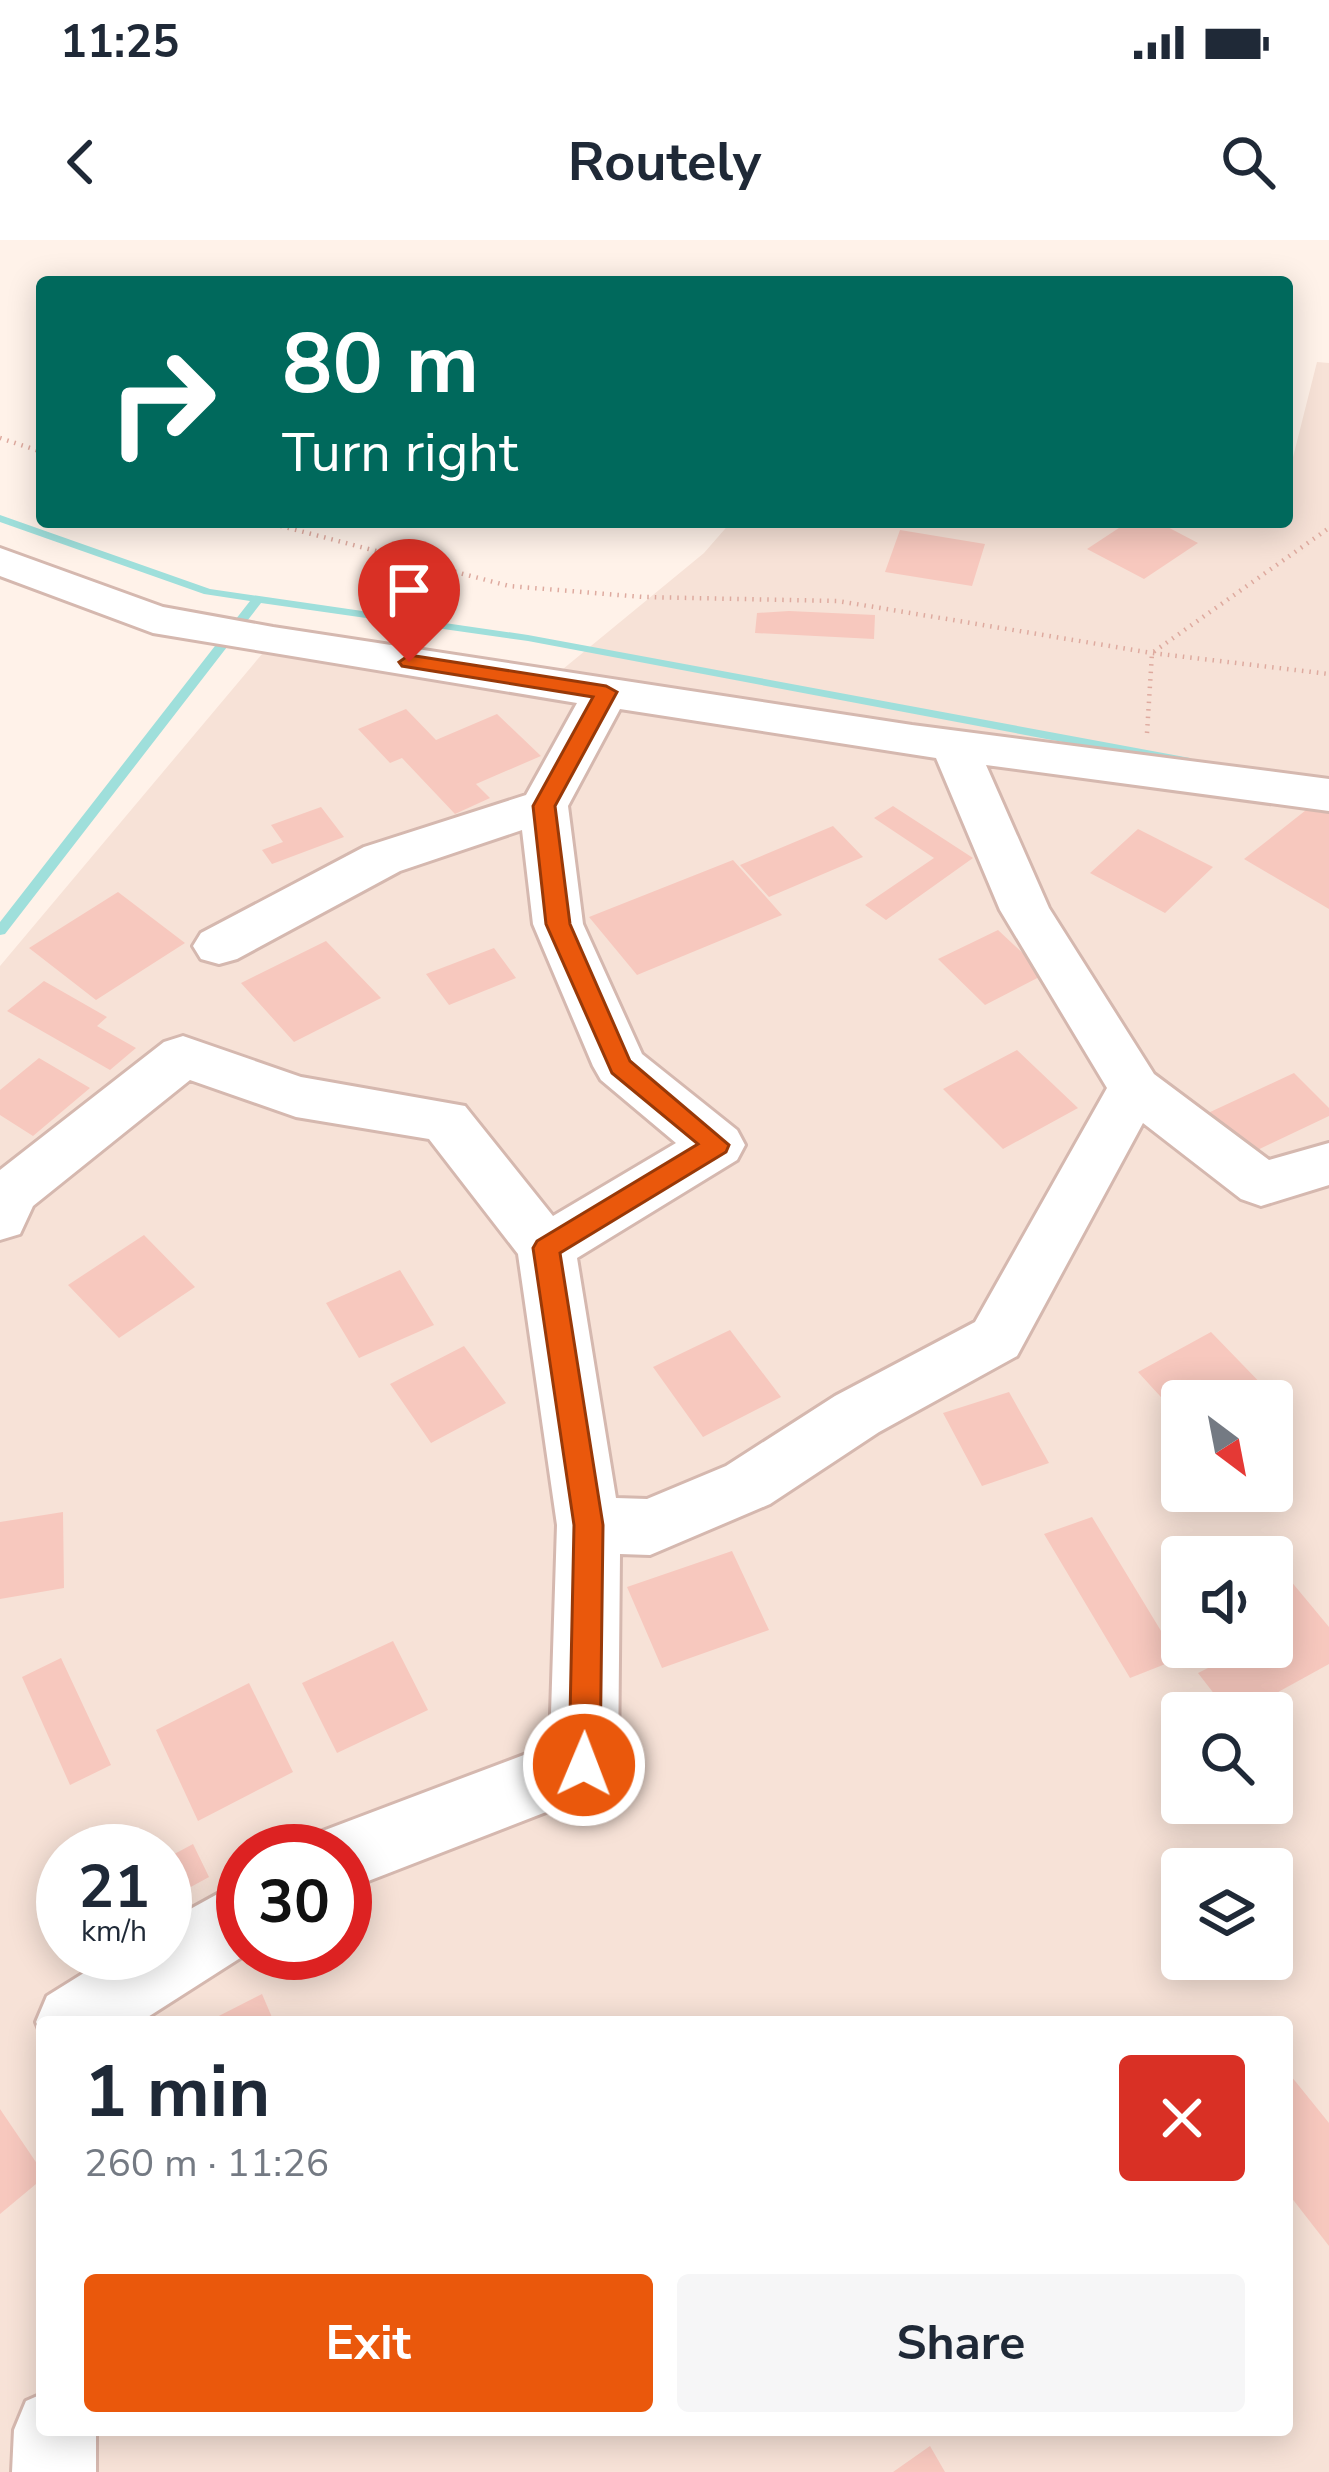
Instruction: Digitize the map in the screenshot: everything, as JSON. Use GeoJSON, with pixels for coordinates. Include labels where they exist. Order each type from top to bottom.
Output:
{"type":"FeatureCollection","features":[{"type":"Feature","properties":{"kind":"street"},"geometry":{"type":"LineString","coordinates":[[0,561],[153,619],[954,745],[1329,795]]}},
{"type":"Feature","properties":{"kind":"street"},"geometry":{"type":"LineString","coordinates":[[546,1248],[717,1145],[620,1066],[558,924],[544,806],[606,692]]}},
{"type":"Feature","properties":{"kind":"street"},"geometry":{"type":"LineString","coordinates":[[954,745],[1025,910],[1135,1088],[1261,1184],[1329,1164]]}},
{"type":"Feature","properties":{"kind":"street"},"geometry":{"type":"LineString","coordinates":[[219,946],[382,859],[544,806]]}},
{"type":"Feature","properties":{"kind":"street"},"geometry":{"type":"LineString","coordinates":[[0,1218],[9,1194],[183,1055],[296,1097],[446,1121],[546,1248],[589,1525],[584,1765],[372,1846]]}},
{"type":"Feature","properties":{"kind":"street"},"geometry":{"type":"LineString","coordinates":[[589,1525],[650,1526],[748,1485],[857,1414],[996,1339],[1135,1088]]}},
{"type":"Feature","properties":{"kind":"street"},"geometry":{"type":"LineString","coordinates":[[83,2016],[216,1933]]}},
{"type":"Feature","properties":{"kind":"street"},"geometry":{"type":"LineString","coordinates":[[54,2472],[55,2436]]}},
{"type":"Feature","properties":{"kind":"path"},"geometry":{"type":"LineString","coordinates":[[0,438],[36,450]]}},
{"type":"Feature","properties":{"kind":"path"},"geometry":{"type":"LineString","coordinates":[[289,528],[509,586],[643,597],[838,601],[1152,653],[1329,674]]}},
{"type":"Feature","properties":{"kind":"path"},"geometry":{"type":"LineString","coordinates":[[1152,653],[1329,528]]}},
{"type":"Feature","properties":{"kind":"path"},"geometry":{"type":"LineString","coordinates":[[1144,771],[1152,653]]}},
{"type":"Feature","properties":{"kind":"shaded area"},"geometry":{"type":"Polygon","coordinates":[[[1317,362],[1329,363],[1329,2472],[0,2472],[0,966],[273,641],[546,683],[704,553],[726,528],[1293,528],[1293,457],[1317,362]]]}},
{"type":"Feature","properties":{"kind":"building"},"geometry":{"type":"Polygon","coordinates":[[[1119,528],[1169,528],[1198,543],[1144,579],[1087,549],[1119,528]]]}},
{"type":"Feature","properties":{"kind":"building"},"geometry":{"type":"Polygon","coordinates":[[[900,530],[985,544],[972,586],[885,572],[900,530]]]}},
{"type":"Feature","properties":{"kind":"building"},"geometry":{"type":"Polygon","coordinates":[[[757,613],[875,615],[874,639],[755,633],[757,613]]]}},
{"type":"Feature","properties":{"kind":"building"},"geometry":{"type":"Polygon","coordinates":[[[406,709],[436,740],[497,714],[541,756],[476,784],[490,798],[455,814],[402,758],[390,763],[358,729],[406,709]]]}},
{"type":"Feature","properties":{"kind":"building"},"geometry":{"type":"Polygon","coordinates":[[[1315,803],[1329,811],[1329,909],[1244,859],[1315,803]]]}},
{"type":"Feature","properties":{"kind":"building"},"geometry":{"type":"Polygon","coordinates":[[[893,806],[973,858],[886,920],[865,905],[934,858],[874,818],[893,806]]]}},
{"type":"Feature","properties":{"kind":"building"},"geometry":{"type":"Polygon","coordinates":[[[321,807],[344,837],[272,864],[262,850],[283,842],[271,825],[321,807]]]}},
{"type":"Feature","properties":{"kind":"building"},"geometry":{"type":"Polygon","coordinates":[[[833,826],[863,857],[769,897],[740,865],[833,826]]]}},
{"type":"Feature","properties":{"kind":"building"},"geometry":{"type":"Polygon","coordinates":[[[1138,829],[1213,867],[1165,913],[1090,873],[1138,829]]]}},
{"type":"Feature","properties":{"kind":"building"},"geometry":{"type":"Polygon","coordinates":[[[733,860],[782,915],[637,975],[589,917],[733,860]]]}},
{"type":"Feature","properties":{"kind":"building"},"geometry":{"type":"Polygon","coordinates":[[[118,892],[185,943],[96,1000],[29,948],[118,892]]]}},
{"type":"Feature","properties":{"kind":"building"},"geometry":{"type":"Polygon","coordinates":[[[998,930],[1045,974],[985,1005],[938,959],[998,930]]]}},
{"type":"Feature","properties":{"kind":"building"},"geometry":{"type":"Polygon","coordinates":[[[326,941],[381,998],[294,1042],[241,983],[326,941]]]}},
{"type":"Feature","properties":{"kind":"building"},"geometry":{"type":"Polygon","coordinates":[[[494,948],[516,978],[449,1005],[426,974],[494,948]]]}},
{"type":"Feature","properties":{"kind":"building"},"geometry":{"type":"Polygon","coordinates":[[[44,981],[107,1017],[97,1026],[136,1048],[110,1070],[7,1011],[44,981]]]}},
{"type":"Feature","properties":{"kind":"building"},"geometry":{"type":"Polygon","coordinates":[[[1017,1050],[1078,1108],[1003,1149],[943,1089],[1017,1050]]]}},
{"type":"Feature","properties":{"kind":"building"},"geometry":{"type":"Polygon","coordinates":[[[39,1058],[90,1088],[33,1136],[0,1115],[0,1090],[39,1058]]]}},
{"type":"Feature","properties":{"kind":"building"},"geometry":{"type":"Polygon","coordinates":[[[1294,1073],[1329,1108],[1329,1116],[1247,1155],[1208,1113],[1294,1073]]]}},
{"type":"Feature","properties":{"kind":"building"},"geometry":{"type":"Polygon","coordinates":[[[144,1235],[195,1287],[119,1338],[68,1285],[144,1235]]]}},
{"type":"Feature","properties":{"kind":"building"},"geometry":{"type":"Polygon","coordinates":[[[400,1270],[434,1325],[359,1358],[326,1303],[400,1270]]]}},
{"type":"Feature","properties":{"kind":"building"},"geometry":{"type":"Polygon","coordinates":[[[730,1330],[781,1397],[703,1437],[653,1367],[730,1330]]]}},
{"type":"Feature","properties":{"kind":"building"},"geometry":{"type":"Polygon","coordinates":[[[1211,1332],[1257,1380],[1161,1380],[1161,1397],[1138,1372],[1211,1332]]]}},
{"type":"Feature","properties":{"kind":"building"},"geometry":{"type":"Polygon","coordinates":[[[464,1346],[506,1403],[431,1443],[390,1384],[464,1346]]]}},
{"type":"Feature","properties":{"kind":"building"},"geometry":{"type":"Polygon","coordinates":[[[1009,1392],[1049,1463],[982,1486],[943,1413],[1009,1392]]]}},
{"type":"Feature","properties":{"kind":"building"},"geometry":{"type":"Polygon","coordinates":[[[63,1512],[64,1588],[0,1599],[0,1522],[63,1512]]]}},
{"type":"Feature","properties":{"kind":"building"},"geometry":{"type":"Polygon","coordinates":[[[1092,1517],[1161,1631],[1161,1666],[1130,1678],[1044,1534],[1092,1517]]]}},
{"type":"Feature","properties":{"kind":"building"},"geometry":{"type":"Polygon","coordinates":[[[732,1551],[769,1630],[662,1668],[627,1587],[732,1551]]]}},
{"type":"Feature","properties":{"kind":"building"},"geometry":{"type":"Polygon","coordinates":[[[1293,1584],[1329,1627],[1329,1664],[1278,1692],[1213,1692],[1198,1673],[1208,1668],[1293,1668],[1293,1584]]]}},
{"type":"Feature","properties":{"kind":"building"},"geometry":{"type":"Polygon","coordinates":[[[393,1641],[428,1710],[337,1753],[302,1683],[393,1641]]]}},
{"type":"Feature","properties":{"kind":"building"},"geometry":{"type":"Polygon","coordinates":[[[61,1658],[111,1765],[70,1785],[22,1677],[61,1658]]]}},
{"type":"Feature","properties":{"kind":"building"},"geometry":{"type":"Polygon","coordinates":[[[249,1683],[293,1772],[198,1821],[156,1730],[249,1683]]]}},
{"type":"Feature","properties":{"kind":"building"},"geometry":{"type":"Polygon","coordinates":[[[192,1845],[209,1877],[192,1886],[192,1845]]]}},
{"type":"Feature","properties":{"kind":"building"},"geometry":{"type":"Polygon","coordinates":[[[262,1994],[271,2016],[219,2016],[262,1994]]]}},
{"type":"Feature","properties":{"kind":"building"},"geometry":{"type":"Polygon","coordinates":[[[1293,2078],[1329,2123],[1329,2246],[1293,2200],[1293,2078]]]}},
{"type":"Feature","properties":{"kind":"building"},"geometry":{"type":"Polygon","coordinates":[[[0,2109],[36,2162],[36,2184],[0,2214],[0,2109]]]}},
{"type":"Feature","properties":{"kind":"building"},"geometry":{"type":"Polygon","coordinates":[[[930,2446],[945,2472],[893,2472],[930,2446]]]}},
{"type":"Feature","properties":{"kind":"waterway"},"geometry":{"type":"LineString","coordinates":[[0,518],[208,592],[258,599]]}},
{"type":"Feature","properties":{"kind":"waterway"},"geometry":{"type":"LineString","coordinates":[[0,931],[258,599]]}},
{"type":"Feature","properties":{"kind":"waterway"},"geometry":{"type":"LineString","coordinates":[[258,599],[528,638],[1190,762]]}},
{"type":"Feature","properties":{"kind":"route"},"geometry":{"type":"LineString","coordinates":[[409,662],[606,692],[544,806],[558,924],[620,1066],[717,1145],[546,1248],[589,1525],[584,1765]]}}]}
